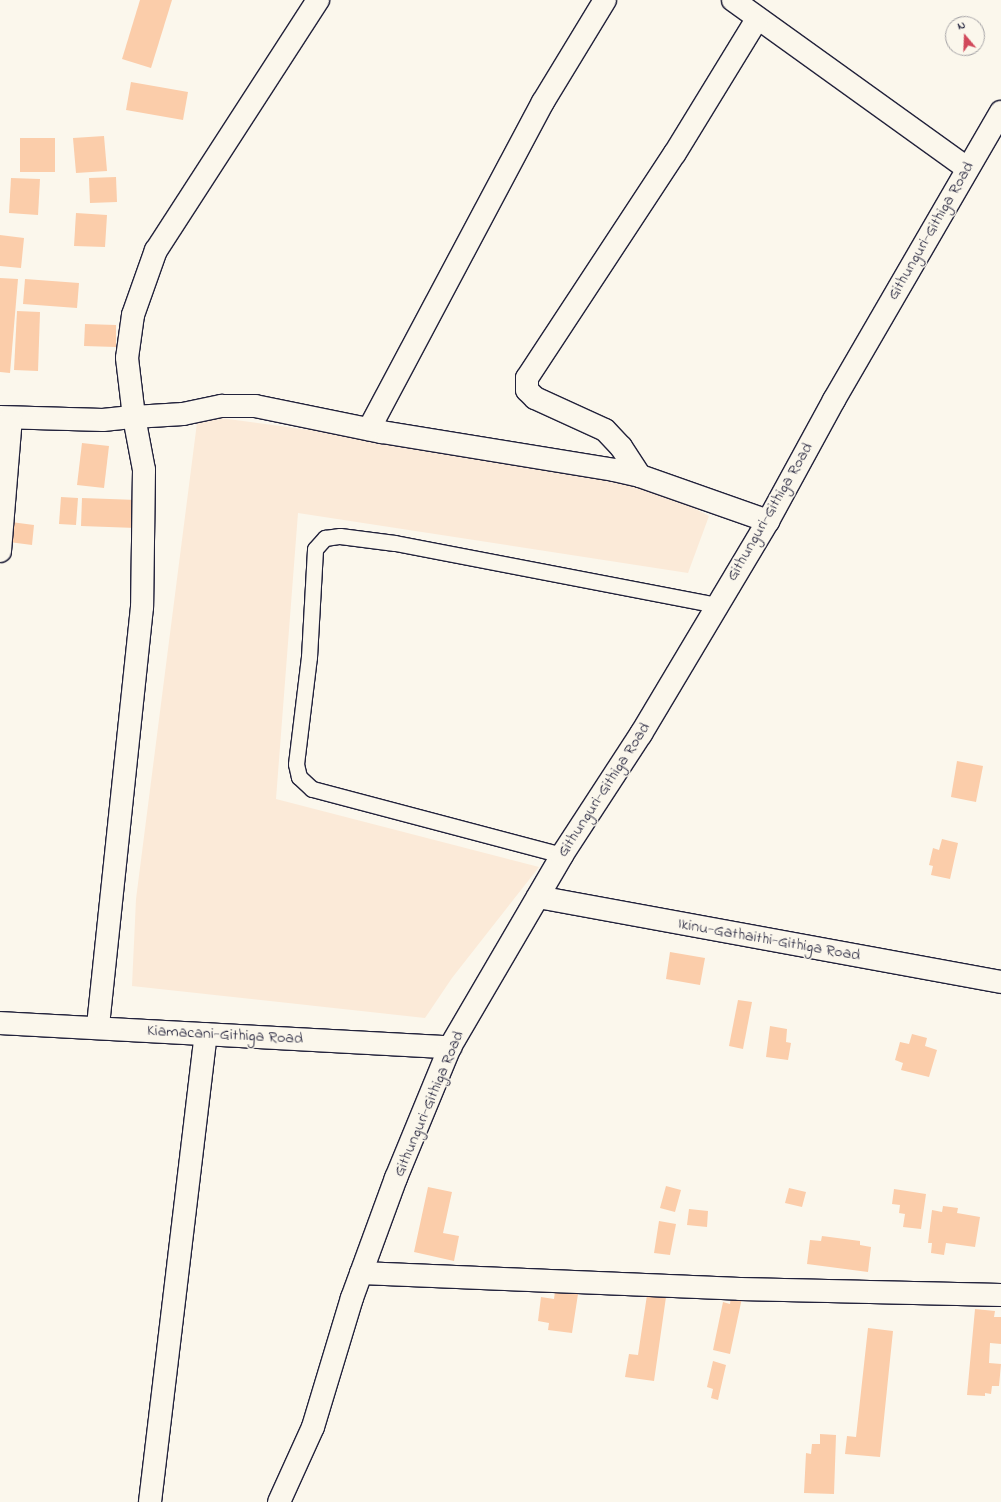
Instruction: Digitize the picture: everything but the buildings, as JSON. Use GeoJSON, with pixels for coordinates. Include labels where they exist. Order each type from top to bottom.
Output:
{"type":"FeatureCollection","features":[{"type":"Feature","properties":{"kind":"street"},"geometry":{"type":"LineString","coordinates":[[98,1028],[142,607],[144,470],[134,416],[127,358],[133,315],[156,250],[318,0]]}},
{"type":"Feature","properties":{"kind":"street"},"geometry":{"type":"LineString","coordinates":[[369,429],[542,102],[605,0]]}},
{"type":"Feature","properties":{"kind":"street"},"geometry":{"type":"LineString","coordinates":[[733,0],[757,19],[967,168]]}},
{"type":"Feature","properties":{"kind":"street"},"geometry":{"type":"LineString","coordinates":[[640,476],[621,447],[605,430],[535,398],[527,390],[527,378],[675,153],[757,19]]}},
{"type":"Feature","properties":{"kind":"street","name":"Githunguri-Githiga Road"},"geometry":{"type":"LineString","coordinates":[[279,1502],[313,1427],[361,1273],[396,1178],[450,1047],[562,855],[641,734],[716,605],[768,521],[834,400],[967,168],[1001,112]]}},
{"type":"Feature","properties":{"kind":"street"},"geometry":{"type":"LineString","coordinates":[[0,551],[5,418],[103,420],[134,416],[183,414],[222,406],[255,406],[369,429],[640,476],[768,521]]}},
{"type":"Feature","properties":{"kind":"street","name":"Ikinu-Gathaithi-Githiga Road"},"geometry":{"type":"LineString","coordinates":[[538,897],[1001,982]]}},
{"type":"Feature","properties":{"kind":"street","name":"Kiamacani-Githiga Road"},"geometry":{"type":"LineString","coordinates":[[0,1023],[450,1047]]}},
{"type":"Feature","properties":{"kind":"street"},"geometry":{"type":"LineString","coordinates":[[150,1502],[206,1034]]}},
{"type":"Feature","properties":{"kind":"street"},"geometry":{"type":"LineString","coordinates":[[361,1273],[740,1290],[1001,1295]]}},
{"type":"Feature","properties":{"kind":"lane"},"geometry":{"type":"LineString","coordinates":[[562,855],[312,789],[299,777],[296,764],[309,656],[315,549],[326,538],[340,536],[395,543],[716,605]]}},
{"type":"Feature","properties":{"kind":"shaded area"},"geometry":{"type":"Polygon","coordinates":[[[198,415],[465,451],[657,489],[709,516],[688,573],[298,513],[276,799],[539,867],[452,978],[425,1018],[132,986],[136,899],[198,415]]]}}]}
